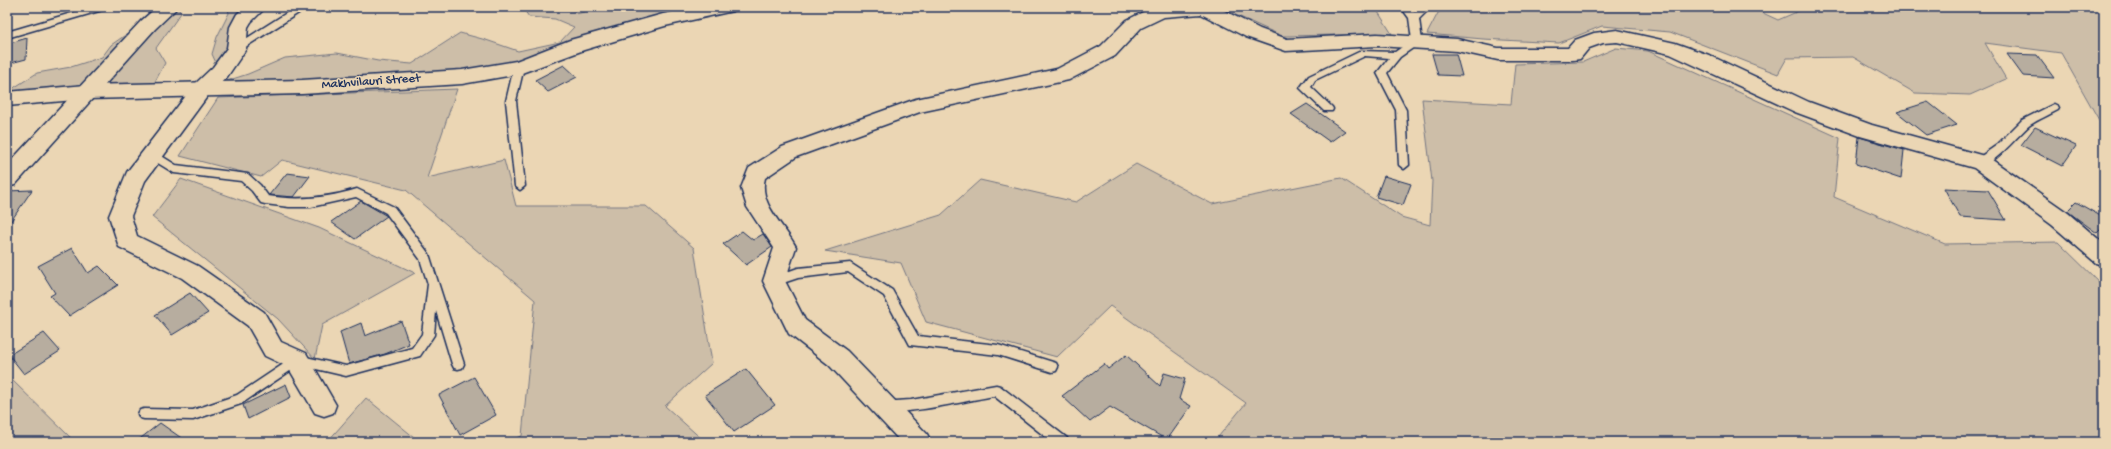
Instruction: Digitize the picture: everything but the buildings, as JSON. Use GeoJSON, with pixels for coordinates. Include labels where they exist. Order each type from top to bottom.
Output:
{"type":"FeatureCollection","features":[{"type":"Feature","properties":{"kind":"street"},"geometry":{"type":"LineString","coordinates":[[7,179],[148,25],[169,7]]}},
{"type":"Feature","properties":{"kind":"street"},"geometry":{"type":"LineString","coordinates":[[257,7],[244,18],[239,27],[236,49],[220,72],[202,89],[135,178],[120,216],[127,241],[190,272],[256,319],[273,349],[297,360],[324,405]]}},
{"type":"Feature","properties":{"kind":"street","name":"Makhvilauri Street"},"geometry":{"type":"LineString","coordinates":[[7,98],[86,92],[302,87],[462,77],[519,67],[577,45],[663,20],[726,7]]}},
{"type":"Feature","properties":{"kind":"street"},"geometry":{"type":"LineString","coordinates":[[918,442],[882,406],[838,358],[797,327],[774,281],[785,247],[758,207],[752,188],[756,174],[789,152],[916,106],[1062,75],[1108,51],[1134,24],[1160,11],[1204,8],[1253,33],[1286,46],[1377,40],[1457,45],[1498,54],[1573,54],[1582,44],[1601,37],[1617,36],[1637,39],[1675,49],[1702,60],[1802,107],[1868,131],[1981,162],[2060,219],[2104,257]]}},
{"type":"Feature","properties":{"kind":"lane"},"geometry":{"type":"LineString","coordinates":[[7,35],[103,7]]}},
{"type":"Feature","properties":{"kind":"lane"},"geometry":{"type":"LineString","coordinates":[[236,49],[303,7]]}},
{"type":"Feature","properties":{"kind":"lane"},"geometry":{"type":"LineString","coordinates":[[1404,165],[1401,110],[1382,73],[1398,55],[1417,42],[1414,18],[1406,7]]}},
{"type":"Feature","properties":{"kind":"lane"},"geometry":{"type":"LineString","coordinates":[[1414,18],[1426,7]]}},
{"type":"Feature","properties":{"kind":"lane"},"geometry":{"type":"LineString","coordinates":[[1328,109],[1305,88],[1312,78],[1364,53],[1398,55]]}},
{"type":"Feature","properties":{"kind":"lane"},"geometry":{"type":"LineString","coordinates":[[519,67],[511,101],[520,186]]}},
{"type":"Feature","properties":{"kind":"lane"},"geometry":{"type":"LineString","coordinates":[[1981,162],[2001,148],[2026,123],[2054,108]]}},
{"type":"Feature","properties":{"kind":"lane"},"geometry":{"type":"LineString","coordinates":[[152,154],[174,169],[244,177],[256,188],[265,200],[288,204],[330,202],[357,192],[390,210],[425,257],[458,364]]}},
{"type":"Feature","properties":{"kind":"lane"},"geometry":{"type":"LineString","coordinates":[[774,281],[798,273],[850,266],[888,292],[914,341],[998,350],[1052,367]]}},
{"type":"Feature","properties":{"kind":"lane"},"geometry":{"type":"LineString","coordinates":[[144,414],[193,415],[241,399],[297,360],[346,371],[416,352],[428,335],[433,281]]}},
{"type":"Feature","properties":{"kind":"lane"},"geometry":{"type":"LineString","coordinates":[[882,406],[911,405],[996,390],[1062,442]]}},
{"type":"Feature","properties":{"kind":"shaded area"},"geometry":{"type":"Polygon","coordinates":[[[177,7],[181,13],[156,48],[165,63],[150,91],[7,94],[37,73],[71,67],[102,57],[111,45],[124,36],[148,25],[177,7]]]}},
{"type":"Feature","properties":{"kind":"shaded area"},"geometry":{"type":"Polygon","coordinates":[[[227,7],[257,7],[220,72],[212,54],[217,37],[229,13],[227,7]]]}},
{"type":"Feature","properties":{"kind":"shaded area"},"geometry":{"type":"Polygon","coordinates":[[[522,7],[569,7],[577,14],[593,9],[594,7],[726,7],[519,67],[202,89],[248,74],[285,58],[337,53],[378,61],[412,64],[460,33],[518,51],[560,42],[574,27],[555,19],[529,17],[522,7]]]}},
{"type":"Feature","properties":{"kind":"shaded area"},"geometry":{"type":"Polygon","coordinates":[[[1218,7],[1375,7],[1392,34],[1282,36],[1218,7]]]}},
{"type":"Feature","properties":{"kind":"shaded area"},"geometry":{"type":"Polygon","coordinates":[[[1445,7],[1510,7],[1546,11],[1545,7],[1750,7],[1778,20],[1808,7],[2104,7],[2104,129],[2061,53],[1985,43],[2006,79],[1970,95],[1915,93],[1853,57],[1787,58],[1778,74],[1670,32],[1602,26],[1559,43],[1427,34],[1438,13],[1445,7]]]}},
{"type":"Feature","properties":{"kind":"shaded area"},"geometry":{"type":"Polygon","coordinates":[[[1616,48],[1648,51],[1840,138],[1834,197],[1945,244],[2058,242],[2104,287],[2104,355],[2101,356],[2104,360],[2104,442],[1214,442],[1246,403],[1110,306],[1057,357],[926,322],[901,263],[825,251],[941,215],[980,180],[1076,202],[1136,164],[1212,204],[1341,178],[1401,217],[1430,225],[1432,181],[1422,99],[1511,104],[1515,64],[1583,62],[1616,48]]]}},
{"type":"Feature","properties":{"kind":"shaded area"},"geometry":{"type":"Polygon","coordinates":[[[457,89],[427,178],[504,160],[516,206],[646,206],[694,248],[712,363],[665,406],[705,442],[507,442],[522,436],[535,300],[406,190],[282,160],[261,177],[180,156],[218,98],[457,89]]]}},
{"type":"Feature","properties":{"kind":"shaded area"},"geometry":{"type":"Polygon","coordinates":[[[181,179],[319,228],[415,273],[322,325],[315,359],[278,319],[152,217],[181,179]]]}},
{"type":"Feature","properties":{"kind":"shaded area"},"geometry":{"type":"Polygon","coordinates":[[[7,375],[75,442],[7,442],[7,375]]]}},
{"type":"Feature","properties":{"kind":"shaded area"},"geometry":{"type":"Polygon","coordinates":[[[366,398],[420,442],[327,442],[366,398]]]}}]}
